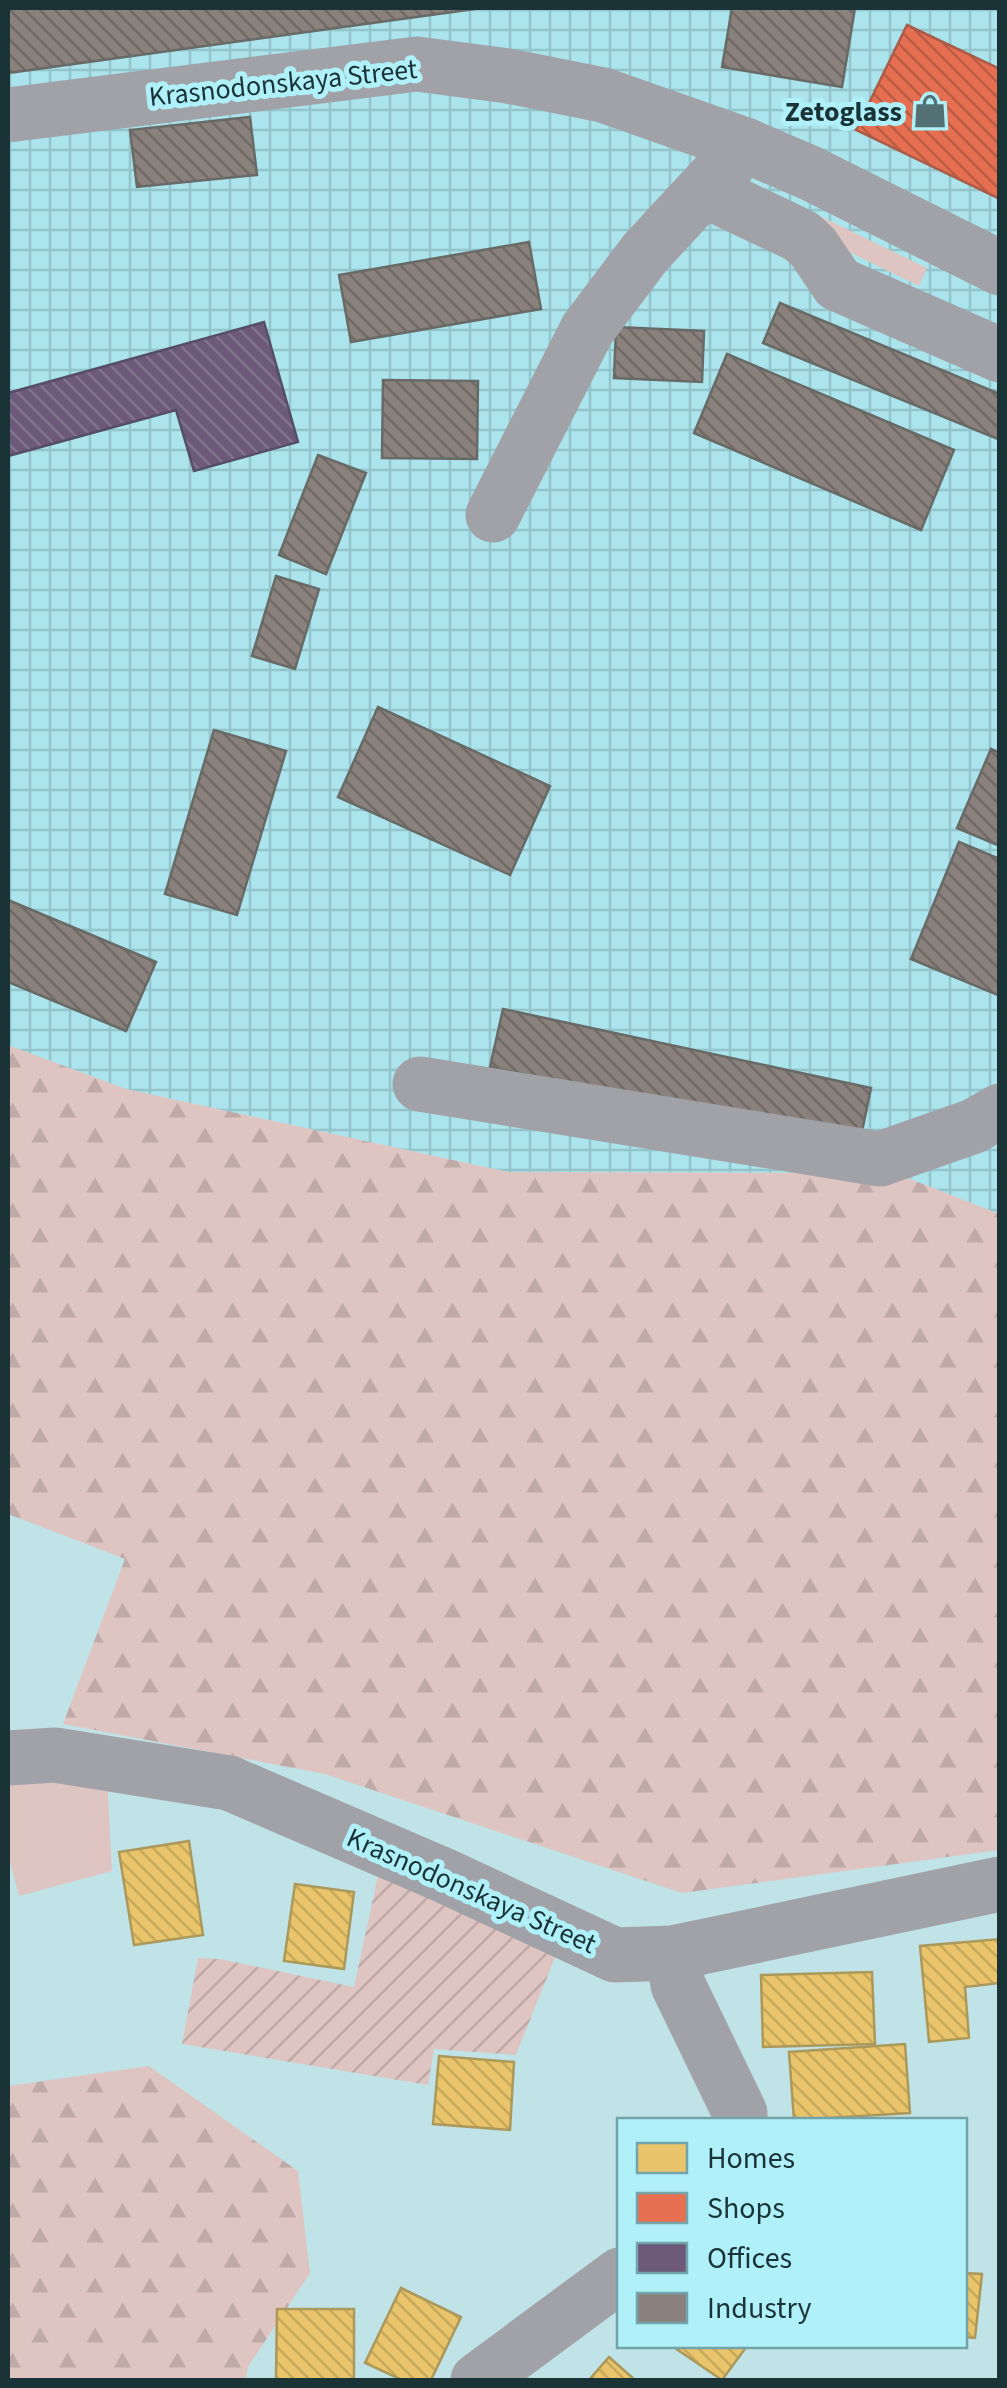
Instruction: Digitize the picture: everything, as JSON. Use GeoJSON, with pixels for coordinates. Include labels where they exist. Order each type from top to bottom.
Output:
{"type":"FeatureCollection","features":[{"type":"Feature","properties":{"kind":"street","name":"Krasnodonskaya Street"},"geometry":{"type":"LineString","coordinates":[[8,115],[417,64],[508,76],[604,95],[746,145],[982,259]]}},
{"type":"Feature","properties":{"kind":"street"},"geometry":{"type":"LineString","coordinates":[[492,515],[587,330],[645,253],[746,145]]}},
{"type":"Feature","properties":{"kind":"street"},"geometry":{"type":"LineString","coordinates":[[704,190],[801,236],[838,284],[1000,355]]}},
{"type":"Feature","properties":{"kind":"street"},"geometry":{"type":"LineString","coordinates":[[928,323],[982,259]]}},
{"type":"Feature","properties":{"kind":"street"},"geometry":{"type":"LineString","coordinates":[[420,1084],[880,1159],[974,1126],[1000,1111]]}},
{"type":"Feature","properties":{"kind":"street","name":"Krasnodonskaya Street"},"geometry":{"type":"LineString","coordinates":[[8,1758],[54,1755],[229,1784],[443,1875],[616,1955],[673,1953],[1000,1884]]}},
{"type":"Feature","properties":{"kind":"street"},"geometry":{"type":"LineString","coordinates":[[673,1953],[678,1985],[739,2118]]}},
{"type":"Feature","properties":{"kind":"street"},"geometry":{"type":"LineString","coordinates":[[478,2380],[617,2277]]}},
{"type":"Feature","properties":{"kind":"shaded area"},"geometry":{"type":"Polygon","coordinates":[[[8,8],[999,8],[999,1214],[895,1173],[508,1172],[125,1089],[8,1045],[8,8]]]}},
{"type":"Feature","properties":{"kind":"green space"},"geometry":{"type":"Polygon","coordinates":[[[766,190],[927,268],[919,286],[758,208],[766,190]]]}},
{"type":"Feature","properties":{"kind":"green space"},"geometry":{"type":"Polygon","coordinates":[[[8,1045],[126,1089],[508,1172],[895,1173],[999,1214],[999,1850],[682,1893],[325,1774],[63,1724],[125,1559],[8,1514],[8,1045]]]}},
{"type":"Feature","properties":{"kind":"green space"},"geometry":{"type":"Polygon","coordinates":[[[8,1772],[107,1775],[112,1871],[19,1896],[8,1854],[8,1772]]]}},
{"type":"Feature","properties":{"kind":"green space"},"geometry":{"type":"Polygon","coordinates":[[[382,1857],[562,1940],[516,2055],[434,2049],[428,2085],[182,2044],[198,1958],[220,1959],[354,1987],[382,1857]]]}},
{"type":"Feature","properties":{"kind":"green space"},"geometry":{"type":"Polygon","coordinates":[[[149,2066],[298,2171],[310,2273],[248,2367],[246,2380],[8,2380],[8,2086],[149,2066]]]}},
{"type":"Feature","properties":{"kind":"building: Homes"},"geometry":{"type":"Polygon","coordinates":[[[189,1841],[203,1935],[134,1945],[119,1852],[189,1841]]]}},
{"type":"Feature","properties":{"kind":"building: Homes"},"geometry":{"type":"Polygon","coordinates":[[[295,1884],[354,1892],[344,1969],[284,1961],[295,1884]]]}},
{"type":"Feature","properties":{"kind":"building: Homes"},"geometry":{"type":"Polygon","coordinates":[[[1000,1939],[1000,1983],[965,1987],[969,2038],[929,2042],[920,1946],[1000,1939]]]}},
{"type":"Feature","properties":{"kind":"building: Homes"},"geometry":{"type":"Polygon","coordinates":[[[872,1972],[875,2044],[763,2047],[761,1975],[872,1972]]]}},
{"type":"Feature","properties":{"kind":"building: Homes"},"geometry":{"type":"Polygon","coordinates":[[[905,2044],[910,2113],[794,2118],[789,2052],[905,2044]]]}},
{"type":"Feature","properties":{"kind":"building: Homes"},"geometry":{"type":"Polygon","coordinates":[[[439,2056],[514,2062],[510,2130],[433,2124],[439,2056]]]}},
{"type":"Feature","properties":{"kind":"building: Homes"},"geometry":{"type":"Polygon","coordinates":[[[967,2273],[982,2274],[975,2338],[967,2337],[967,2273]]]}},
{"type":"Feature","properties":{"kind":"building: Homes"},"geometry":{"type":"Polygon","coordinates":[[[401,2288],[461,2317],[431,2380],[402,2380],[365,2363],[401,2288]]]}},
{"type":"Feature","properties":{"kind":"building: Homes"},"geometry":{"type":"Polygon","coordinates":[[[277,2309],[354,2309],[354,2380],[276,2380],[277,2309]]]}},
{"type":"Feature","properties":{"kind":"building: Homes"},"geometry":{"type":"Polygon","coordinates":[[[675,2348],[746,2348],[722,2380],[675,2348]]]}},
{"type":"Feature","properties":{"kind":"building: Homes"},"geometry":{"type":"Polygon","coordinates":[[[609,2357],[635,2380],[589,2380],[609,2357]]]}},
{"type":"Feature","properties":{"kind":"building: Shops"},"geometry":{"type":"Polygon","coordinates":[[[907,25],[1000,69],[1000,199],[856,130],[907,25]]]}},
{"type":"Feature","properties":{"kind":"building: Offices"},"geometry":{"type":"Polygon","coordinates":[[[264,322],[298,442],[194,471],[176,410],[8,456],[8,393],[264,322]]]}},
{"type":"Feature","properties":{"kind":"building: Industry"},"geometry":{"type":"Polygon","coordinates":[[[8,8],[482,8],[8,73],[8,8]]]}},
{"type":"Feature","properties":{"kind":"building: Industry"},"geometry":{"type":"Polygon","coordinates":[[[732,8],[855,8],[842,87],[722,67],[732,8]]]}},
{"type":"Feature","properties":{"kind":"building: Industry"},"geometry":{"type":"Polygon","coordinates":[[[250,117],[257,175],[137,187],[130,130],[250,117]]]}},
{"type":"Feature","properties":{"kind":"building: Industry"},"geometry":{"type":"Polygon","coordinates":[[[529,242],[541,309],[351,342],[339,275],[529,242]]]}},
{"type":"Feature","properties":{"kind":"building: Industry"},"geometry":{"type":"Polygon","coordinates":[[[780,303],[1000,394],[1000,440],[763,343],[780,303]]]}},
{"type":"Feature","properties":{"kind":"building: Industry"},"geometry":{"type":"Polygon","coordinates":[[[616,327],[704,331],[702,382],[614,378],[616,327]]]}},
{"type":"Feature","properties":{"kind":"building: Industry"},"geometry":{"type":"Polygon","coordinates":[[[727,354],[954,450],[921,530],[694,433],[727,354]]]}},
{"type":"Feature","properties":{"kind":"building: Industry"},"geometry":{"type":"Polygon","coordinates":[[[383,380],[478,381],[477,459],[382,458],[383,380]]]}},
{"type":"Feature","properties":{"kind":"building: Industry"},"geometry":{"type":"Polygon","coordinates":[[[318,455],[366,473],[326,574],[279,555],[318,455]]]}},
{"type":"Feature","properties":{"kind":"building: Industry"},"geometry":{"type":"Polygon","coordinates":[[[276,576],[319,589],[295,669],[252,656],[276,576]]]}},
{"type":"Feature","properties":{"kind":"building: Industry"},"geometry":{"type":"Polygon","coordinates":[[[378,707],[550,786],[510,875],[338,797],[378,707]]]}},
{"type":"Feature","properties":{"kind":"building: Industry"},"geometry":{"type":"Polygon","coordinates":[[[214,730],[286,751],[237,915],[165,894],[214,730]]]}},
{"type":"Feature","properties":{"kind":"building: Industry"},"geometry":{"type":"Polygon","coordinates":[[[991,749],[1000,753],[1000,846],[957,828],[991,749]]]}},
{"type":"Feature","properties":{"kind":"building: Industry"},"geometry":{"type":"Polygon","coordinates":[[[959,842],[1000,859],[1000,996],[911,959],[959,842]]]}},
{"type":"Feature","properties":{"kind":"building: Industry"},"geometry":{"type":"Polygon","coordinates":[[[8,900],[156,962],[126,1031],[8,982],[8,900]]]}},
{"type":"Feature","properties":{"kind":"building: Industry"},"geometry":{"type":"Polygon","coordinates":[[[503,1009],[871,1088],[859,1146],[490,1067],[503,1009]]]}},
{"type":"Feature","properties":{"kind":"place","name":"Zetoglass"},"geometry":{"type":"Point","coordinates":[930,111]}}]}
